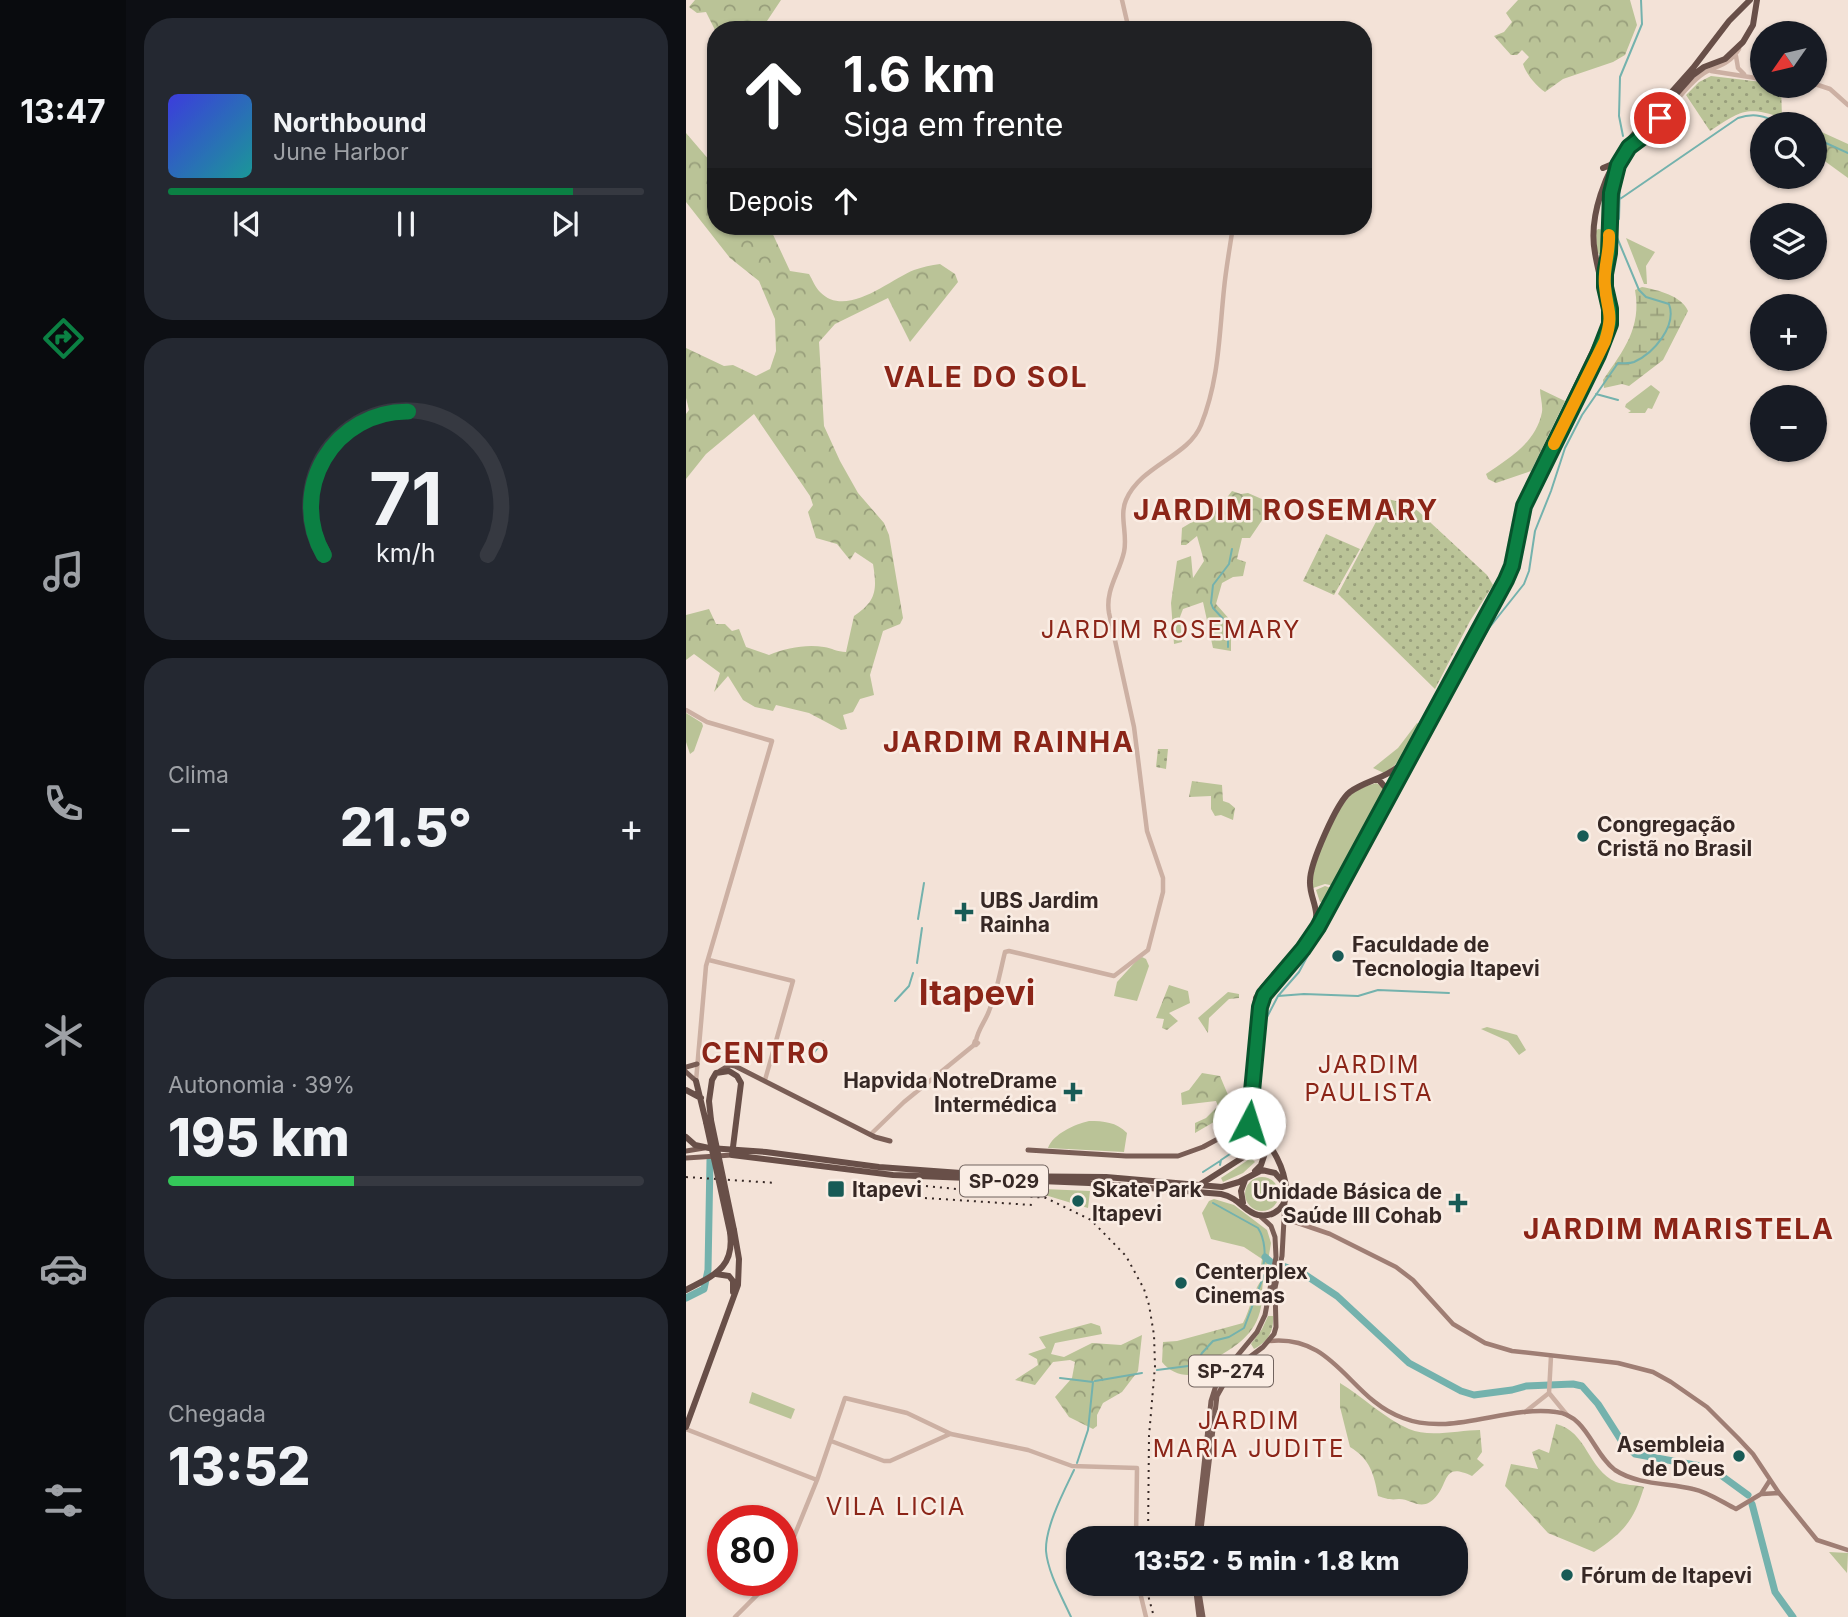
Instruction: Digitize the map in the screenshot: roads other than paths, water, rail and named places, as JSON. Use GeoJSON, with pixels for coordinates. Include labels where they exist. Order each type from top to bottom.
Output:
{"type":"FeatureCollection","features":[{"type":"Feature","properties":{"kind":"highway"},"geometry":{"type":"LineString","coordinates":[[1244,1204],[1241,1191],[1265,1157],[1247,1124],[1256,998],[1299,947],[1316,922],[1317,911],[1310,877],[1313,862],[1342,800],[1353,790],[1393,771],[1408,753],[1504,573],[1520,503],[1604,328],[1605,299],[1595,253],[1594,228],[1597,208],[1615,163],[1628,141],[1750,0]]}},
{"type":"Feature","properties":{"kind":"highway"},"geometry":{"type":"LineString","coordinates":[[1753,21],[1757,0]]}},
{"type":"Feature","properties":{"kind":"highway"},"geometry":{"type":"LineString","coordinates":[[1729,22],[1744,13],[1749,15],[1752,21]]}},
{"type":"Feature","properties":{"kind":"highway"},"geometry":{"type":"LineString","coordinates":[[1611,193],[1618,165],[1629,147],[1693,75],[1703,67],[1735,54],[1750,29]]}},
{"type":"Feature","properties":{"kind":"highway"},"geometry":{"type":"LineString","coordinates":[[1712,43],[1711,56],[1715,60],[1735,54]]}},
{"type":"Feature","properties":{"kind":"highway"},"geometry":{"type":"LineString","coordinates":[[1603,168],[1615,163]]}},
{"type":"Feature","properties":{"kind":"highway"},"geometry":{"type":"LineString","coordinates":[[1247,1124],[1261,1000],[1303,949],[1333,898],[1506,580],[1512,566],[1524,506],[1605,341],[1611,317],[1605,287],[1609,253],[1610,175]]}},
{"type":"Feature","properties":{"kind":"highway"},"geometry":{"type":"LineString","coordinates":[[1594,228],[1602,224],[1609,227]]}},
{"type":"Feature","properties":{"kind":"highway"},"geometry":{"type":"LineString","coordinates":[[1595,253],[1602,257],[1609,253]]}},
{"type":"Feature","properties":{"kind":"highway"},"geometry":{"type":"LineString","coordinates":[[1378,779],[1391,794]]}},
{"type":"Feature","properties":{"kind":"highway"},"geometry":{"type":"LineString","coordinates":[[1311,892],[1320,905],[1333,898]]}},
{"type":"Feature","properties":{"kind":"highway"},"geometry":{"type":"LineString","coordinates":[[696,1081],[704,1083],[712,1080],[720,1071],[733,1073],[741,1083],[732,1152]]}},
{"type":"Feature","properties":{"kind":"highway"},"geometry":{"type":"LineString","coordinates":[[709,1121],[712,1080]]}},
{"type":"Feature","properties":{"kind":"highway"},"geometry":{"type":"LineString","coordinates":[[696,1081],[686,1089],[702,1100]]}},
{"type":"Feature","properties":{"kind":"highway"},"geometry":{"type":"LineString","coordinates":[[686,1428],[733,1304],[739,1269],[709,1121],[696,1081]]}},
{"type":"Feature","properties":{"kind":"highway"},"geometry":{"type":"LineString","coordinates":[[1247,1124],[1265,1138],[1282,1168],[1285,1205],[1271,1214],[1259,1215]]}},
{"type":"Feature","properties":{"kind":"highway","name":"SP-029"},"geometry":{"type":"LineString","coordinates":[[686,1137],[695,1145],[709,1148],[893,1175],[1088,1183],[1210,1193],[1233,1197],[1259,1215]]}},
{"type":"Feature","properties":{"kind":"highway"},"geometry":{"type":"LineString","coordinates":[[1199,1185],[1256,1150],[1258,1140]]}},
{"type":"Feature","properties":{"kind":"highway","name":"SP-029"},"geometry":{"type":"LineString","coordinates":[[732,1152],[1002,1176],[1106,1177],[1199,1185],[1228,1186],[1252,1173]]}},
{"type":"Feature","properties":{"kind":"highway"},"geometry":{"type":"LineString","coordinates":[[1252,1173],[1262,1170],[1275,1173],[1284,1184]]}},
{"type":"Feature","properties":{"kind":"highway"},"geometry":{"type":"LineString","coordinates":[[686,1290],[715,1274],[729,1258],[732,1231]]}},
{"type":"Feature","properties":{"kind":"highway"},"geometry":{"type":"LineString","coordinates":[[715,1274],[726,1274],[732,1279],[733,1304]]}},
{"type":"Feature","properties":{"kind":"main road"},"geometry":{"type":"LineString","coordinates":[[696,1081],[686,1069],[697,1064]]}},
{"type":"Feature","properties":{"kind":"main road"},"geometry":{"type":"LineString","coordinates":[[720,1071],[733,1066],[890,1141]]}},
{"type":"Feature","properties":{"kind":"main road"},"geometry":{"type":"LineString","coordinates":[[1032,1150],[1126,1156],[1178,1156],[1203,1147],[1247,1124]]}},
{"type":"Feature","properties":{"kind":"main road"},"geometry":{"type":"LineString","coordinates":[[686,1151],[709,1148]]}},
{"type":"Feature","properties":{"kind":"main road"},"geometry":{"type":"LineString","coordinates":[[689,1157],[732,1152]]}},
{"type":"Feature","properties":{"kind":"main road"},"geometry":{"type":"LineString","coordinates":[[1285,1205],[1292,1221],[1330,1234],[1396,1267],[1413,1280],[1448,1319],[1471,1336],[1503,1349],[1618,1363],[1653,1372],[1671,1382],[1722,1421],[1753,1454],[1779,1493],[1817,1540],[1848,1550]]}},
{"type":"Feature","properties":{"kind":"main road","name":"SP-274"},"geometry":{"type":"LineString","coordinates":[[1200,1526],[1217,1396],[1231,1371],[1258,1352],[1274,1334],[1277,1317],[1275,1288],[1282,1256],[1285,1205]]}},
{"type":"Feature","properties":{"kind":"main road","name":"SP-274"},"geometry":{"type":"LineString","coordinates":[[1199,1526],[1211,1401],[1222,1374],[1261,1326],[1265,1315],[1276,1248],[1274,1231],[1259,1215]]}},
{"type":"Feature","properties":{"kind":"main road"},"geometry":{"type":"LineString","coordinates":[[1265,1315],[1270,1312],[1277,1317]]}},
{"type":"Feature","properties":{"kind":"main road"},"geometry":{"type":"LineString","coordinates":[[1251,1339],[1250,1348],[1258,1352]]}},
{"type":"Feature","properties":{"kind":"main road"},"geometry":{"type":"LineString","coordinates":[[1269,1341],[1286,1339],[1317,1349],[1381,1407],[1406,1420],[1432,1424],[1524,1413],[1559,1412],[1583,1428],[1615,1469],[1650,1482],[1695,1489],[1736,1510],[1761,1494],[1770,1484],[1770,1480]]}},
{"type":"Feature","properties":{"kind":"main road"},"geometry":{"type":"LineString","coordinates":[[1761,1494],[1779,1493]]}},
{"type":"Feature","properties":{"kind":"main road"},"geometry":{"type":"LineString","coordinates":[[1198,1596],[1201,1617]]}},
{"type":"Feature","properties":{"kind":"street"},"geometry":{"type":"LineString","coordinates":[[1122,0],[1127,21]]}},
{"type":"Feature","properties":{"kind":"street"},"geometry":{"type":"LineString","coordinates":[[1718,68],[1731,59],[1742,44]]}},
{"type":"Feature","properties":{"kind":"street"},"geometry":{"type":"LineString","coordinates":[[1629,147],[1649,132],[1699,76],[1728,65],[1735,54]]}},
{"type":"Feature","properties":{"kind":"street"},"geometry":{"type":"LineString","coordinates":[[1735,54],[1738,68],[1742,73],[1750,75]]}},
{"type":"Feature","properties":{"kind":"street"},"geometry":{"type":"LineString","coordinates":[[1710,71],[1750,77]]}},
{"type":"Feature","properties":{"kind":"street"},"geometry":{"type":"LineString","coordinates":[[1827,88],[1848,105]]}},
{"type":"Feature","properties":{"kind":"street"},"geometry":{"type":"LineString","coordinates":[[871,1134],[975,1043],[978,1030],[989,1013],[996,992],[1005,952],[1114,976],[1148,950],[1163,892],[1163,878],[1147,831],[1134,727],[1109,613],[1108,596],[1124,552],[1126,536],[1123,515],[1127,497],[1152,470],[1196,437],[1209,404],[1219,360],[1224,286],[1232,235]]}},
{"type":"Feature","properties":{"kind":"street"},"geometry":{"type":"LineString","coordinates":[[686,710],[707,722],[772,741],[706,966],[696,1081]]}},
{"type":"Feature","properties":{"kind":"street"},"geometry":{"type":"LineString","coordinates":[[709,960],[793,981],[765,1080]]}},
{"type":"Feature","properties":{"kind":"street"},"geometry":{"type":"LineString","coordinates":[[1551,1356],[1549,1392],[1568,1416]]}},
{"type":"Feature","properties":{"kind":"street"},"geometry":{"type":"LineString","coordinates":[[1524,1413],[1549,1392]]}},
{"type":"Feature","properties":{"kind":"street"},"geometry":{"type":"LineString","coordinates":[[798,1526],[845,1398],[907,1413],[951,1434],[1035,1452],[1072,1466],[1137,1468],[1136,1526]]}},
{"type":"Feature","properties":{"kind":"street"},"geometry":{"type":"LineString","coordinates":[[686,1428],[817,1480]]}},
{"type":"Feature","properties":{"kind":"street"},"geometry":{"type":"LineString","coordinates":[[831,1441],[890,1461],[951,1434]]}},
{"type":"Feature","properties":{"kind":"street"},"geometry":{"type":"LineString","coordinates":[[735,1617],[756,1596]]}},
{"type":"Feature","properties":{"kind":"street"},"geometry":{"type":"LineString","coordinates":[[1141,1596],[1146,1617]]}},
{"type":"Feature","properties":{"kind":"waterway"},"geometry":{"type":"LineString","coordinates":[[1623,136],[1619,116],[1620,77],[1642,24],[1641,0]]}},
{"type":"Feature","properties":{"kind":"waterway"},"geometry":{"type":"LineString","coordinates":[[1620,199],[1738,118],[1750,116]]}},
{"type":"Feature","properties":{"kind":"waterway"},"geometry":{"type":"LineString","coordinates":[[1827,143],[1848,153]]}},
{"type":"Feature","properties":{"kind":"waterway"},"geometry":{"type":"LineString","coordinates":[[1619,219],[1620,182],[1629,158]]}},
{"type":"Feature","properties":{"kind":"waterway"},"geometry":{"type":"LineString","coordinates":[[1360,855],[1489,628],[1524,584],[1529,571],[1535,531],[1565,448],[1582,415],[1618,363],[1632,363],[1642,358],[1667,330],[1671,312],[1669,304],[1646,297],[1639,290],[1616,235]]}},
{"type":"Feature","properties":{"kind":"waterway"},"geometry":{"type":"LineString","coordinates":[[1596,394],[1618,400]]}},
{"type":"Feature","properties":{"kind":"waterway"},"geometry":{"type":"LineString","coordinates":[[1228,647],[1226,622],[1211,603],[1213,585],[1229,564],[1232,549]]}},
{"type":"Feature","properties":{"kind":"waterway"},"geometry":{"type":"LineString","coordinates":[[1342,890],[1346,882]]}},
{"type":"Feature","properties":{"kind":"waterway"},"geometry":{"type":"LineString","coordinates":[[918,919],[924,883]]}},
{"type":"Feature","properties":{"kind":"waterway"},"geometry":{"type":"LineString","coordinates":[[1265,1021],[1278,996],[1299,972],[1338,899]]}},
{"type":"Feature","properties":{"kind":"waterway"},"geometry":{"type":"LineString","coordinates":[[917,963],[922,928]]}},
{"type":"Feature","properties":{"kind":"waterway"},"geometry":{"type":"LineString","coordinates":[[895,1001],[909,986],[913,973]]}},
{"type":"Feature","properties":{"kind":"waterway"},"geometry":{"type":"LineString","coordinates":[[1278,996],[1358,996],[1378,990],[1449,993]]}},
{"type":"Feature","properties":{"kind":"waterway"},"geometry":{"type":"LineString","coordinates":[[810,1058],[823,1041]]}},
{"type":"Feature","properties":{"kind":"waterway"},"geometry":{"type":"LineString","coordinates":[[1220,1165],[1221,1160],[1245,1144]]}},
{"type":"Feature","properties":{"kind":"waterway"},"geometry":{"type":"LineString","coordinates":[[686,1298],[704,1289],[708,1270],[710,1160]]}},
{"type":"Feature","properties":{"kind":"waterway"},"geometry":{"type":"LineString","coordinates":[[1203,1172],[1220,1161]]}},
{"type":"Feature","properties":{"kind":"waterway"},"geometry":{"type":"LineString","coordinates":[[1213,1203],[1258,1228],[1264,1247],[1263,1267]]}},
{"type":"Feature","properties":{"kind":"waterway"},"geometry":{"type":"LineString","coordinates":[[1265,1257],[1272,1263]]}},
{"type":"Feature","properties":{"kind":"waterway"},"geometry":{"type":"LineString","coordinates":[[1283,1266],[1304,1274],[1337,1296],[1409,1363],[1461,1391],[1474,1395],[1526,1386],[1582,1386],[1598,1404],[1621,1440],[1635,1454],[1711,1468],[1748,1495]]}},
{"type":"Feature","properties":{"kind":"waterway"},"geometry":{"type":"LineString","coordinates":[[1157,1370],[1196,1365],[1213,1341],[1229,1337],[1244,1328],[1264,1275]]}},
{"type":"Feature","properties":{"kind":"waterway"},"geometry":{"type":"LineString","coordinates":[[1095,1381],[1142,1373]]}},
{"type":"Feature","properties":{"kind":"waterway"},"geometry":{"type":"LineString","coordinates":[[1060,1378],[1093,1382],[1088,1430],[1077,1463]]}},
{"type":"Feature","properties":{"kind":"waterway"},"geometry":{"type":"LineString","coordinates":[[1071,1617],[1052,1576],[1046,1551],[1052,1520],[1074,1470]]}},
{"type":"Feature","properties":{"kind":"waterway"},"geometry":{"type":"LineString","coordinates":[[1752,1504],[1775,1592],[1793,1617]]}},
{"type":"Feature","properties":{"kind":"railway"},"geometry":{"type":"LineString","coordinates":[[686,1177],[776,1183]]}},
{"type":"Feature","properties":{"kind":"railway"},"geometry":{"type":"LineString","coordinates":[[926,1186],[1046,1198],[1091,1220],[1126,1256],[1144,1289],[1154,1335],[1148,1526]]}},
{"type":"Feature","properties":{"kind":"railway"},"geometry":{"type":"LineString","coordinates":[[925,1198],[1032,1205]]}},
{"type":"Feature","properties":{"kind":"railway"},"geometry":{"type":"LineString","coordinates":[[1148,1596],[1154,1617]]}},
{"type":"Feature","properties":{"kind":"place","name":"Congregação Cristã no Brasil"},"geometry":{"type":"Point","coordinates":[1583,836]}},
{"type":"Feature","properties":{"kind":"place","name":"UBS Jardim Rainha"},"geometry":{"type":"Point","coordinates":[964,912]}},
{"type":"Feature","properties":{"kind":"place","name":"Faculdade de Tecnologia Itapevi"},"geometry":{"type":"Point","coordinates":[1338,956]}},
{"type":"Feature","properties":{"kind":"place","name":"Hapvida NotreDrame Intermédica"},"geometry":{"type":"Point","coordinates":[1073,1092]}},
{"type":"Feature","properties":{"kind":"place","name":"Itapevi"},"geometry":{"type":"Point","coordinates":[836,1189]}},
{"type":"Feature","properties":{"kind":"place","name":"Skate Park Itapevi"},"geometry":{"type":"Point","coordinates":[1078,1201]}},
{"type":"Feature","properties":{"kind":"place","name":"Unidade Básica de Saúde III Cohab"},"geometry":{"type":"Point","coordinates":[1458,1203]}},
{"type":"Feature","properties":{"kind":"place","name":"Centerplex Cinemas"},"geometry":{"type":"Point","coordinates":[1181,1283]}},
{"type":"Feature","properties":{"kind":"place","name":"Asembleia de Deus"},"geometry":{"type":"Point","coordinates":[1739,1456]}},
{"type":"Feature","properties":{"kind":"place","name":"Fórum de Itapevi"},"geometry":{"type":"Point","coordinates":[1567,1575]}},
{"type":"Feature","properties":{"kind":"district","name":"VALE DO SOL"},"geometry":{"type":"Point","coordinates":[986,377]}},
{"type":"Feature","properties":{"kind":"district","name":"JARDIM ROSEMARY"},"geometry":{"type":"Point","coordinates":[1286,510]}},
{"type":"Feature","properties":{"kind":"district","name":"JARDIM ROSEMARY"},"geometry":{"type":"Point","coordinates":[1171,629]}},
{"type":"Feature","properties":{"kind":"district","name":"JARDIM RAINHA"},"geometry":{"type":"Point","coordinates":[1009,742]}},
{"type":"Feature","properties":{"kind":"district","name":"Itapevi"},"geometry":{"type":"Point","coordinates":[977,992]}},
{"type":"Feature","properties":{"kind":"district","name":"CENTRO"},"geometry":{"type":"Point","coordinates":[766,1053]}},
{"type":"Feature","properties":{"kind":"district","name":"JARDIM PAULISTA"},"geometry":{"type":"Point","coordinates":[1369,1078]}},
{"type":"Feature","properties":{"kind":"district","name":"JARDIM MARISTELA"},"geometry":{"type":"Point","coordinates":[1679,1229]}},
{"type":"Feature","properties":{"kind":"district","name":"JARDIM MARIA JUDITE"},"geometry":{"type":"Point","coordinates":[1249,1434]}},
{"type":"Feature","properties":{"kind":"district","name":"VILA LICIA"},"geometry":{"type":"Point","coordinates":[896,1506]}}]}
